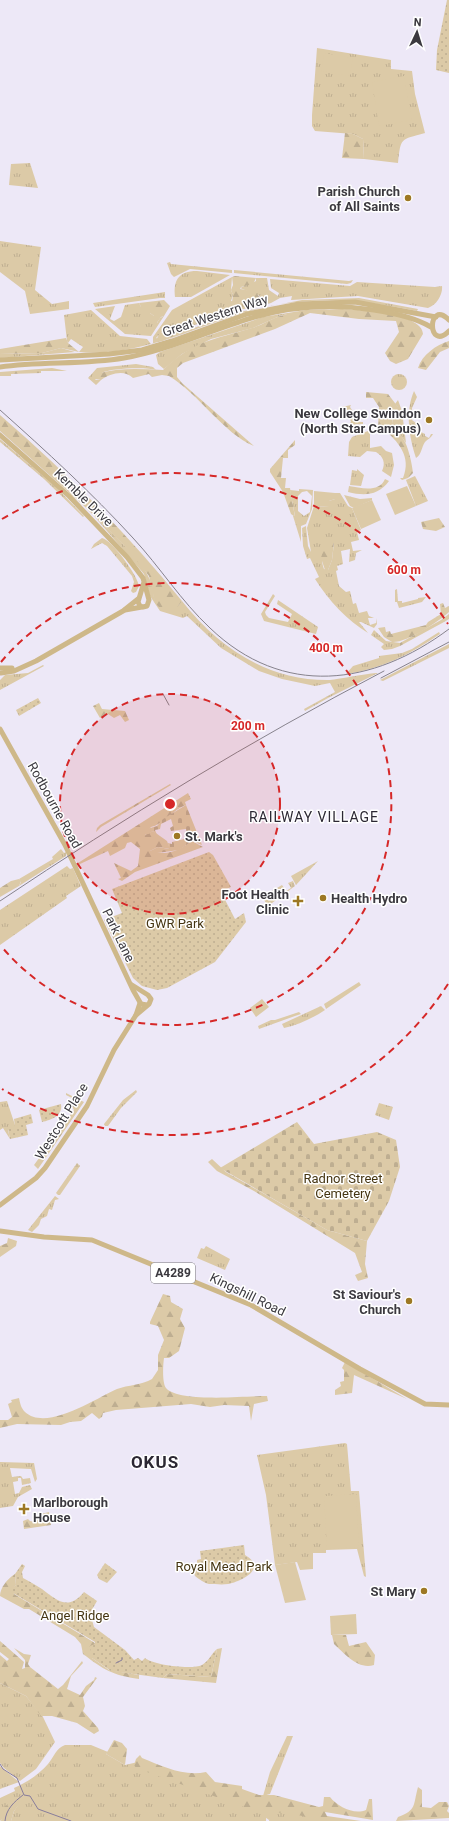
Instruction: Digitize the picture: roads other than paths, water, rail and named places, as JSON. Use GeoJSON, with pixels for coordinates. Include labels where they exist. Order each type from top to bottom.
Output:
{"type":"FeatureCollection","features":[{"type":"Feature","properties":{"kind":"main road","name":"Great Western Way"},"geometry":{"type":"LineString","coordinates":[[0,360],[109,354],[142,350],[172,341],[247,314],[299,304],[331,302],[366,303],[436,317],[443,316],[449,320]]}},
{"type":"Feature","properties":{"kind":"main road","name":"Great Western Way"},"geometry":{"type":"LineString","coordinates":[[0,367],[124,358],[166,348],[258,316],[310,308],[353,308],[381,311],[410,317],[431,327],[436,334],[448,333]]}},
{"type":"Feature","properties":{"kind":"main road"},"geometry":{"type":"LineString","coordinates":[[431,327],[432,322],[436,317]]}},
{"type":"Feature","properties":{"kind":"main road","name":"Kemble Drive"},"geometry":{"type":"LineString","coordinates":[[0,435],[52,480],[128,557],[141,574],[147,598]]}},
{"type":"Feature","properties":{"kind":"main road"},"geometry":{"type":"LineString","coordinates":[[142,607],[138,604],[144,582]]}},
{"type":"Feature","properties":{"kind":"main road"},"geometry":{"type":"LineString","coordinates":[[0,671],[19,668],[40,659],[123,611],[139,598],[144,596],[147,598],[148,604],[142,607],[123,611]]}},
{"type":"Feature","properties":{"kind":"main road","name":"Rodbourne Road"},"geometry":{"type":"LineString","coordinates":[[0,728],[63,841],[88,894]]}},
{"type":"Feature","properties":{"kind":"main road","name":"Park Lane"},"geometry":{"type":"LineString","coordinates":[[88,894],[140,1001]]}},
{"type":"Feature","properties":{"kind":"main road"},"geometry":{"type":"LineString","coordinates":[[131,985],[148,995],[151,999],[147,1005],[140,1001],[141,996],[145,994]]}},
{"type":"Feature","properties":{"kind":"main road","name":"Westcott Place"},"geometry":{"type":"LineString","coordinates":[[136,1015],[140,1001]]}},
{"type":"Feature","properties":{"kind":"main road","name":"Westcott Place"},"geometry":{"type":"LineString","coordinates":[[0,1205],[36,1178],[45,1168],[87,1106],[114,1050],[136,1015],[147,1005]]}},
{"type":"Feature","properties":{"kind":"main road","name":"Kingshill Road"},"geometry":{"type":"LineString","coordinates":[[0,1230],[44,1237],[92,1240],[229,1296],[266,1313],[360,1369],[425,1404],[449,1405]]}},
{"type":"Feature","properties":{"kind":"waterway"},"geometry":{"type":"LineString","coordinates":[[116,1663],[122,1660],[122,1658]]}},
{"type":"Feature","properties":{"kind":"waterway"},"geometry":{"type":"LineString","coordinates":[[0,1764],[3,1769],[17,1778],[24,1795],[30,1796],[38,1809],[71,1821]]}},
{"type":"Feature","properties":{"kind":"waterway"},"geometry":{"type":"LineString","coordinates":[[5,1821],[9,1809],[23,1795]]}},
{"type":"Feature","properties":{"kind":"railway"},"geometry":{"type":"LineString","coordinates":[[0,410],[68,472],[117,521],[143,549],[199,618],[238,650],[267,666],[298,674],[328,676],[359,672],[390,663],[420,648],[449,629]]}},
{"type":"Feature","properties":{"kind":"railway"},"geometry":{"type":"LineString","coordinates":[[381,678],[449,642]]}},
{"type":"Feature","properties":{"kind":"railway"},"geometry":{"type":"LineString","coordinates":[[0,901],[141,810],[237,752],[384,671]]}},
{"type":"Feature","properties":{"kind":"railway"},"geometry":{"type":"LineString","coordinates":[[163,694],[169,705]]}},
{"type":"Feature","properties":{"kind":"place","name":"Parish Church of All Saints"},"geometry":{"type":"Point","coordinates":[408,198]}},
{"type":"Feature","properties":{"kind":"place","name":"New College Swindon (North Star Campus)"},"geometry":{"type":"Point","coordinates":[429,420]}},
{"type":"Feature","properties":{"kind":"place","name":"St. Mark's"},"geometry":{"type":"Point","coordinates":[177,836]}},
{"type":"Feature","properties":{"kind":"place","name":"Health Hydro"},"geometry":{"type":"Point","coordinates":[323,898]}},
{"type":"Feature","properties":{"kind":"place","name":"Foot Health Clinic"},"geometry":{"type":"Point","coordinates":[298,901]}},
{"type":"Feature","properties":{"kind":"place","name":"St Saviour's Church"},"geometry":{"type":"Point","coordinates":[409,1301]}},
{"type":"Feature","properties":{"kind":"place","name":"Marlborough House"},"geometry":{"type":"Point","coordinates":[24,1509]}},
{"type":"Feature","properties":{"kind":"place","name":"St Mary"},"geometry":{"type":"Point","coordinates":[424,1591]}},
{"type":"Feature","properties":{"kind":"district","name":"RAILWAY VILLAGE"},"geometry":{"type":"Point","coordinates":[314,817]}},
{"type":"Feature","properties":{"kind":"district","name":"OKUS"},"geometry":{"type":"Point","coordinates":[155,1462]}},
{"type":"Feature","properties":{"kind":"park label","name":"GWR Park"},"geometry":{"type":"Point","coordinates":[175,923]}},
{"type":"Feature","properties":{"kind":"park label","name":"Radnor Street Cemetery"},"geometry":{"type":"Point","coordinates":[343,1186]}},
{"type":"Feature","properties":{"kind":"park label","name":"Royal Mead Park"},"geometry":{"type":"Point","coordinates":[224,1566]}},
{"type":"Feature","properties":{"kind":"park label","name":"Angel Ridge"},"geometry":{"type":"Point","coordinates":[75,1615]}}]}
